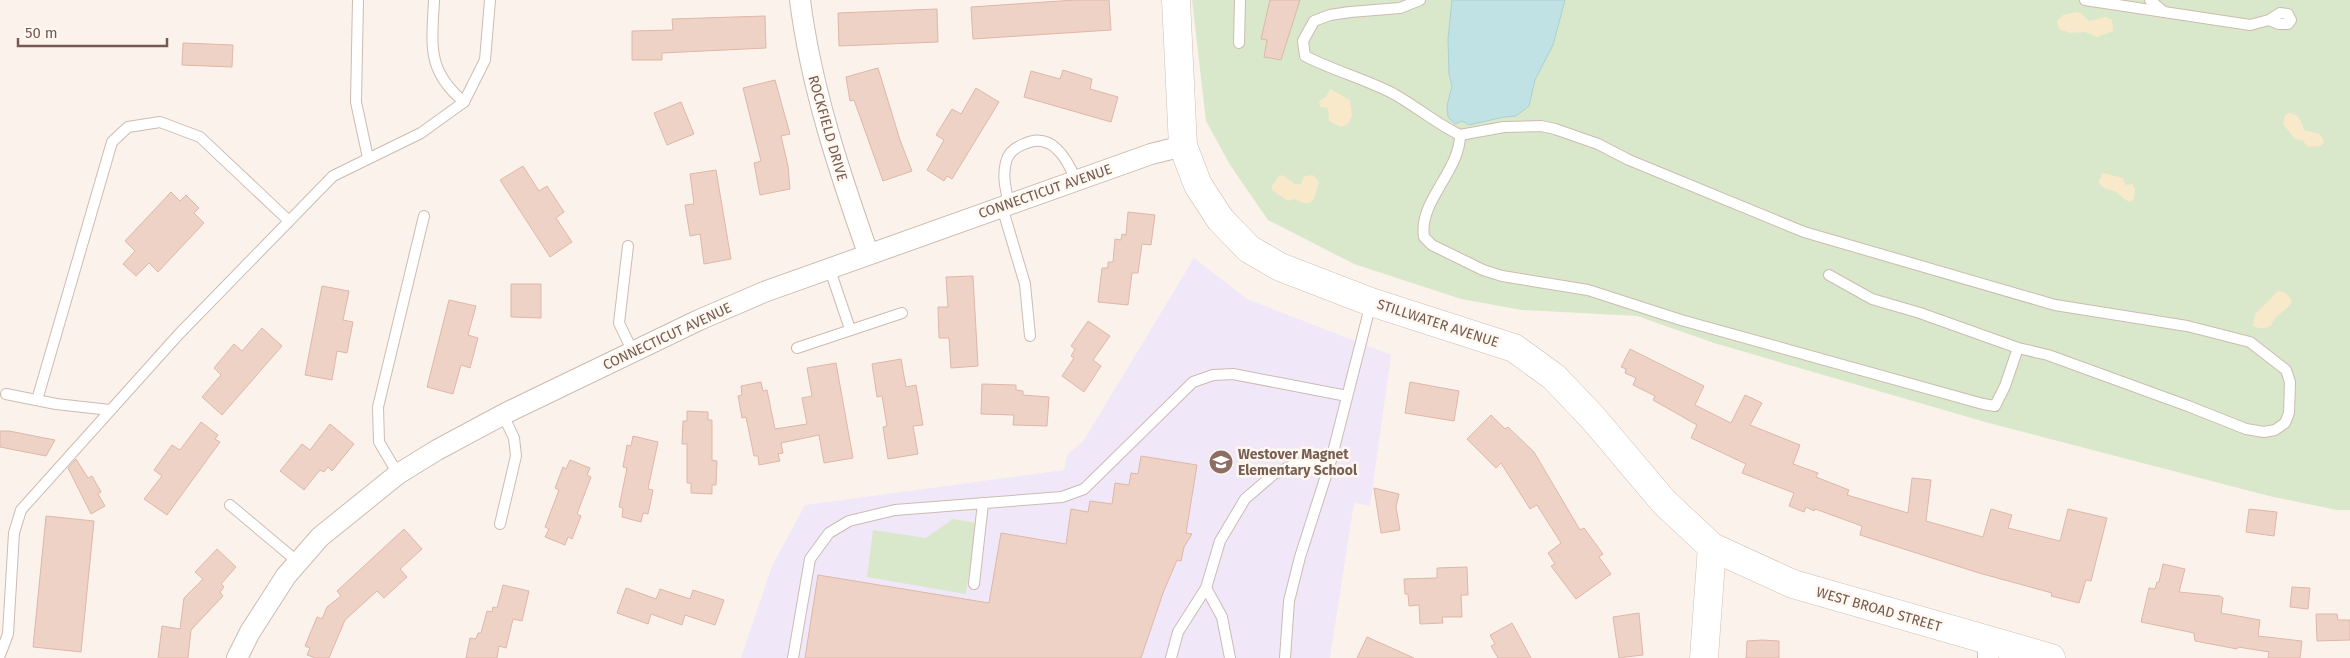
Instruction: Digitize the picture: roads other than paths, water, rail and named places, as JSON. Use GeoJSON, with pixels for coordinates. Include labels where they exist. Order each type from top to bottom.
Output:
{"type":"FeatureCollection","features":[{"type":"Feature","properties":{"kind":"main road","name":"STILLWATER AVENUE"},"geometry":{"type":"LineString","coordinates":[[1176,0],[1183,146],[1198,186],[1220,219],[1249,249],[1280,267],[1371,302],[1514,348],[1554,377],[1593,418],[1664,502],[1712,547]]}},
{"type":"Feature","properties":{"kind":"main road","name":"WEST BROAD STREET"},"geometry":{"type":"LineString","coordinates":[[1712,547],[1793,584],[1988,649],[2051,658]]}},
{"type":"Feature","properties":{"kind":"main road"},"geometry":{"type":"LineString","coordinates":[[1704,658],[1712,547]]}},
{"type":"Feature","properties":{"kind":"street","name":"ROCKFIELD DRIVE"},"geometry":{"type":"LineString","coordinates":[[800,0],[805,40],[816,90],[846,191],[868,253]]}},
{"type":"Feature","properties":{"kind":"street","name":"CONNECTICUT AVENUE"},"geometry":{"type":"LineString","coordinates":[[237,658],[250,632],[286,576],[320,537],[398,474],[504,414],[764,292],[868,253],[1076,180],[1151,154],[1183,146]]}},
{"type":"Feature","properties":{"kind":"lane"},"geometry":{"type":"LineString","coordinates":[[358,0],[356,102],[368,158]]}},
{"type":"Feature","properties":{"kind":"lane"},"geometry":{"type":"LineString","coordinates":[[434,0],[432,46],[436,68],[448,89],[464,102]]}},
{"type":"Feature","properties":{"kind":"lane"},"geometry":{"type":"LineString","coordinates":[[0,655],[8,634],[14,533],[21,510],[178,334],[333,176],[421,133],[464,102],[485,60],[490,0]]}},
{"type":"Feature","properties":{"kind":"lane"},"geometry":{"type":"LineString","coordinates":[[1239,43],[1240,0]]}},
{"type":"Feature","properties":{"kind":"lane"},"geometry":{"type":"LineString","coordinates":[[1420,0],[1400,8],[1330,15],[1314,21],[1303,41],[1305,56],[1395,95],[1423,110],[1444,127],[1460,135],[1504,127],[1522,126],[1541,126],[1567,132],[1804,232],[2055,305],[2187,326],[2250,342],[2286,370],[2290,382],[2289,413],[2285,423],[2275,430],[2264,432],[2246,429],[2188,406],[2048,356],[2018,348],[1920,313],[1872,299],[1829,275]]}},
{"type":"Feature","properties":{"kind":"lane"},"geometry":{"type":"LineString","coordinates":[[2085,0],[2167,14],[2250,25],[2269,20]]}},
{"type":"Feature","properties":{"kind":"lane"},"geometry":{"type":"LineString","coordinates":[[2150,0],[2167,14]]}},
{"type":"Feature","properties":{"kind":"lane"},"geometry":{"type":"LineString","coordinates":[[37,400],[112,142],[128,127],[160,122],[200,137],[289,221]]}},
{"type":"Feature","properties":{"kind":"lane"},"geometry":{"type":"LineString","coordinates":[[1460,135],[1460,149],[1424,220],[1424,237],[1432,246],[1483,270],[1502,276],[1588,290],[1681,320],[1995,406],[1999,400],[2018,348]]}},
{"type":"Feature","properties":{"kind":"lane"},"geometry":{"type":"LineString","coordinates":[[1030,336],[1025,284],[1005,206],[1004,176],[1007,160],[1015,147],[1030,141],[1043,141],[1056,147],[1066,158],[1076,180]]}},
{"type":"Feature","properties":{"kind":"lane"},"geometry":{"type":"LineString","coordinates":[[398,474],[379,442],[378,407],[424,216]]}},
{"type":"Feature","properties":{"kind":"lane"},"geometry":{"type":"LineString","coordinates":[[628,246],[619,323],[633,352]]}},
{"type":"Feature","properties":{"kind":"lane"},"geometry":{"type":"LineString","coordinates":[[829,267],[850,329]]}},
{"type":"Feature","properties":{"kind":"lane"},"geometry":{"type":"LineString","coordinates":[[1285,658],[1289,602],[1300,557],[1331,460],[1371,302]]}},
{"type":"Feature","properties":{"kind":"lane"},"geometry":{"type":"LineString","coordinates":[[797,348],[902,313]]}},
{"type":"Feature","properties":{"kind":"lane"},"geometry":{"type":"LineString","coordinates":[[793,658],[810,559],[829,533],[850,521],[895,510],[1062,497],[1084,489],[1193,382],[1213,375],[1233,374],[1347,396]]}},
{"type":"Feature","properties":{"kind":"lane"},"geometry":{"type":"LineString","coordinates":[[2,394],[110,410]]}},
{"type":"Feature","properties":{"kind":"lane"},"geometry":{"type":"LineString","coordinates":[[500,524],[516,456],[514,438],[504,414]]}},
{"type":"Feature","properties":{"kind":"lane"},"geometry":{"type":"LineString","coordinates":[[1171,658],[1178,632],[1206,588],[1220,541],[1245,499],[1274,474],[1296,464],[1331,460]]}},
{"type":"Feature","properties":{"kind":"lane"},"geometry":{"type":"LineString","coordinates":[[974,584],[984,503]]}},
{"type":"Feature","properties":{"kind":"lane"},"geometry":{"type":"LineString","coordinates":[[230,505],[298,562]]}},
{"type":"Feature","properties":{"kind":"lane"},"geometry":{"type":"LineString","coordinates":[[1206,588],[1222,617],[1230,658]]}},
{"type":"Feature","properties":{"kind":"water"},"geometry":{"type":"Polygon","coordinates":[[[1452,0],[1565,0],[1553,45],[1535,80],[1529,106],[1516,116],[1469,125],[1462,121],[1455,124],[1448,117],[1447,106],[1452,86],[1449,74],[1448,39],[1452,0]]]}},
{"type":"Feature","properties":{"kind":"place","name":"Westover Magnet Elementary School"},"geometry":{"type":"Point","coordinates":[1221,462]}}]}
